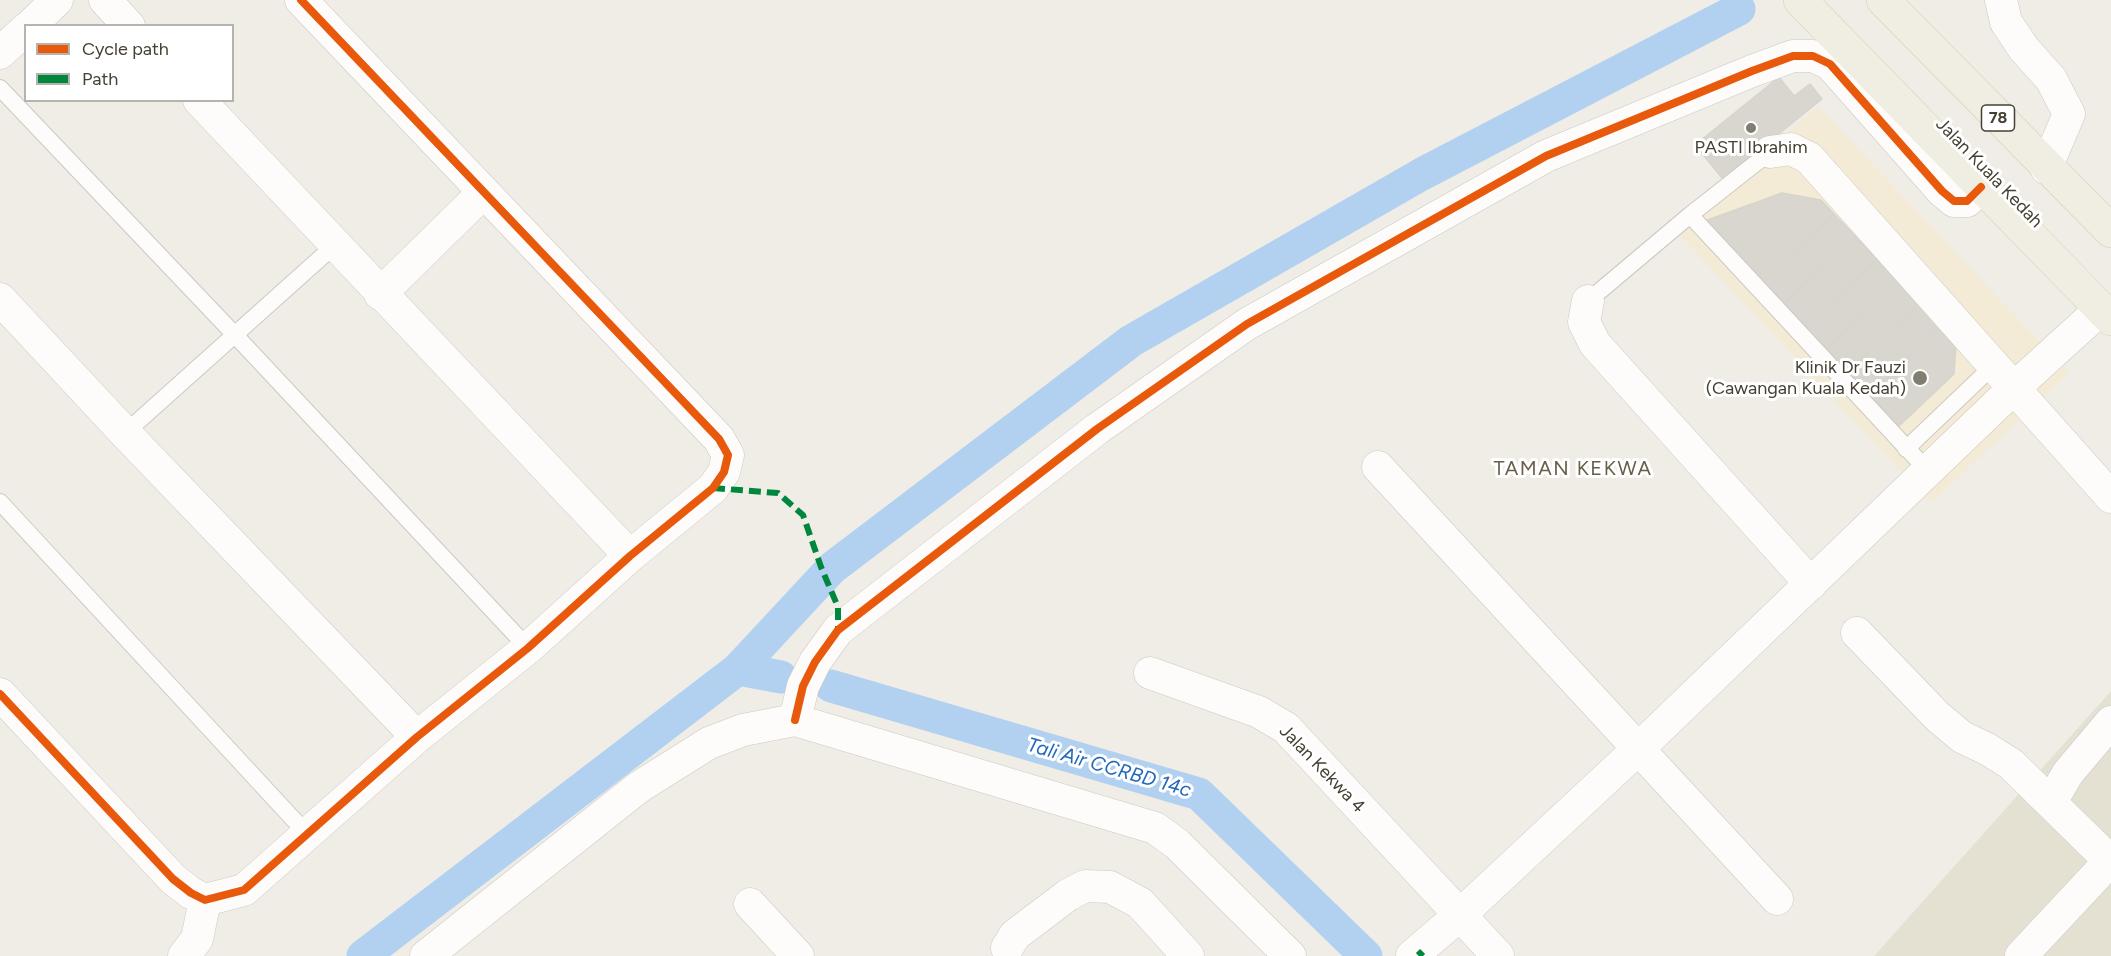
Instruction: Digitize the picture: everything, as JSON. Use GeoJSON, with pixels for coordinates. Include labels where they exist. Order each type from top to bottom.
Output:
{"type":"FeatureCollection","features":[{"type":"Feature","properties":{"kind":"main road","name":"Jalan Kuala Kedah"},"geometry":{"type":"LineString","coordinates":[[1800,0],[2106,314]]}},
{"type":"Feature","properties":{"kind":"main road","name":"78"},"geometry":{"type":"LineString","coordinates":[[1885,2],[2046,168],[2111,231]]}},
{"type":"Feature","properties":{"kind":"street"},"geometry":{"type":"LineString","coordinates":[[32,24],[57,0]]}},
{"type":"Feature","properties":{"kind":"street"},"geometry":{"type":"LineString","coordinates":[[105,0],[127,24]]}},
{"type":"Feature","properties":{"kind":"street"},"geometry":{"type":"LineString","coordinates":[[0,693],[173,879],[205,900],[244,890],[417,737],[528,648],[630,556],[713,488],[724,472],[728,455],[719,439],[301,0]]}},
{"type":"Feature","properties":{"kind":"street"},"geometry":{"type":"LineString","coordinates":[[2001,0],[2006,22],[2024,49],[2051,79],[2069,114],[2046,168]]}},
{"type":"Feature","properties":{"kind":"street"},"geometry":{"type":"LineString","coordinates":[[0,53],[24,31]]}},
{"type":"Feature","properties":{"kind":"street"},"geometry":{"type":"LineString","coordinates":[[795,720],[803,686],[815,662],[838,630],[1097,429],[1247,324],[1546,156],[1752,71],[1793,56],[1813,56],[1830,64],[1942,191],[1954,201],[1967,201],[1981,187]]}},
{"type":"Feature","properties":{"kind":"street"},"geometry":{"type":"LineString","coordinates":[[201,102],[630,556]]}},
{"type":"Feature","properties":{"kind":"street"},"geometry":{"type":"LineString","coordinates":[[1770,152],[1791,149],[1809,158],[2111,497]]}},
{"type":"Feature","properties":{"kind":"street"},"geometry":{"type":"LineString","coordinates":[[380,294],[483,193]]}},
{"type":"Feature","properties":{"kind":"street"},"geometry":{"type":"LineString","coordinates":[[0,299],[125,434],[417,737]]}},
{"type":"Feature","properties":{"kind":"street"},"geometry":{"type":"LineString","coordinates":[[1588,301],[1584,322],[1594,344],[1811,584]]}},
{"type":"Feature","properties":{"kind":"street"},"geometry":{"type":"LineString","coordinates":[[1412,956],[1461,914],[1638,749],[1929,472],[2003,378],[2106,314]]}},
{"type":"Feature","properties":{"kind":"street"},"geometry":{"type":"LineString","coordinates":[[1378,467],[1777,899]]}},
{"type":"Feature","properties":{"kind":"street"},"geometry":{"type":"LineString","coordinates":[[1857,633],[1938,717],[1962,737],[2011,764],[2110,861],[2021,956]]}},
{"type":"Feature","properties":{"kind":"street","name":"Jalan Kekwa 4"},"geometry":{"type":"LineString","coordinates":[[1150,673],[1259,712],[1286,728],[1498,956]]}},
{"type":"Feature","properties":{"kind":"street"},"geometry":{"type":"LineString","coordinates":[[426,956],[639,787],[709,743],[743,730],[795,720],[1155,828],[1177,844],[1290,956]]}},
{"type":"Feature","properties":{"kind":"street"},"geometry":{"type":"LineString","coordinates":[[2050,802],[2068,773],[2111,722]]}},
{"type":"Feature","properties":{"kind":"street"},"geometry":{"type":"LineString","coordinates":[[1010,952],[1015,935],[1068,895],[1085,886],[1110,887],[1140,903],[1188,956]]}},
{"type":"Feature","properties":{"kind":"street"},"geometry":{"type":"LineString","coordinates":[[184,956],[197,939],[205,900]]}},
{"type":"Feature","properties":{"kind":"street"},"geometry":{"type":"LineString","coordinates":[[750,904],[798,956]]}},
{"type":"Feature","properties":{"kind":"lane"},"geometry":{"type":"LineString","coordinates":[[0,88],[528,648]]}},
{"type":"Feature","properties":{"kind":"lane"},"geometry":{"type":"LineString","coordinates":[[1588,301],[1690,215],[1770,152]]}},
{"type":"Feature","properties":{"kind":"lane"},"geometry":{"type":"LineString","coordinates":[[1690,215],[1929,472]]}},
{"type":"Feature","properties":{"kind":"lane"},"geometry":{"type":"LineString","coordinates":[[125,434],[335,245]]}},
{"type":"Feature","properties":{"kind":"lane"},"geometry":{"type":"LineString","coordinates":[[1906,448],[2003,378]]}},
{"type":"Feature","properties":{"kind":"lane"},"geometry":{"type":"LineString","coordinates":[[0,502],[307,834]]}},
{"type":"Feature","properties":{"kind":"shaded area"},"geometry":{"type":"Polygon","coordinates":[[[1819,107],[2069,373],[1931,503],[1669,224],[1819,107]]]}},
{"type":"Feature","properties":{"kind":"shaded area"},"geometry":{"type":"Polygon","coordinates":[[[2111,691],[2111,956],[1874,956],[2111,691]]]}},
{"type":"Feature","properties":{"kind":"building","name":"PASTI Ibrahim"},"geometry":{"type":"Polygon","coordinates":[[[1779,77],[1794,96],[1810,84],[1822,99],[1723,179],[1695,145],[1779,77]]]}},
{"type":"Feature","properties":{"kind":"building"},"geometry":{"type":"Polygon","coordinates":[[[1782,193],[1821,200],[1834,214],[1762,282],[1705,221],[1782,193]]]}},
{"type":"Feature","properties":{"kind":"building"},"geometry":{"type":"Polygon","coordinates":[[[1834,214],[1856,237],[1783,304],[1762,282],[1834,214]]]}},
{"type":"Feature","properties":{"kind":"building"},"geometry":{"type":"Polygon","coordinates":[[[1856,237],[1877,259],[1805,327],[1783,304],[1856,237]]]}},
{"type":"Feature","properties":{"kind":"building"},"geometry":{"type":"Polygon","coordinates":[[[1877,259],[1898,282],[1826,350],[1805,327],[1877,259]]]}},
{"type":"Feature","properties":{"kind":"building"},"geometry":{"type":"Polygon","coordinates":[[[1898,282],[1919,304],[1848,372],[1826,350],[1898,282]]]}},
{"type":"Feature","properties":{"kind":"building"},"geometry":{"type":"Polygon","coordinates":[[[1919,304],[1940,327],[1869,395],[1848,372],[1919,304]]]}},
{"type":"Feature","properties":{"kind":"building"},"geometry":{"type":"Polygon","coordinates":[[[1940,327],[1956,343],[1954,374],[1898,427],[1869,395],[1940,327]]]}},
{"type":"Feature","properties":{"kind":"waterway"},"geometry":{"type":"LineString","coordinates":[[363,956],[738,669],[832,568],[1131,341],[1422,174],[1739,9]]}},
{"type":"Feature","properties":{"kind":"waterway","name":"Tali Air CCRBD 14c"},"geometry":{"type":"LineString","coordinates":[[738,669],[781,677]]}},
{"type":"Feature","properties":{"kind":"waterway","name":"Tali Air CCRBD 14c"},"geometry":{"type":"LineString","coordinates":[[831,686],[1199,794],[1366,956]]}},
{"type":"Feature","properties":{"kind":"marked path"},"geometry":{"type":"LineString","coordinates":[[713,488],[778,493],[803,515],[838,607],[838,630]]}},
{"type":"Feature","properties":{"kind":"marked path"},"geometry":{"type":"LineString","coordinates":[[1418,951],[1423,956]]}},
{"type":"Feature","properties":{"kind":"cycle path"},"geometry":{"type":"LineString","coordinates":[[0,694],[173,879],[191,893],[205,900],[244,890],[417,737],[528,648],[630,556],[713,488],[724,472],[728,455],[719,439],[301,0]]}},
{"type":"Feature","properties":{"kind":"cycle path"},"geometry":{"type":"LineString","coordinates":[[795,720],[803,686],[815,662],[838,630],[1097,429],[1247,324],[1546,156],[1752,71],[1793,56],[1813,56],[1830,64],[1942,191],[1954,201],[1967,201],[1981,187]]}},
{"type":"Feature","properties":{"kind":"place","name":"PASTI Ibrahim"},"geometry":{"type":"Point","coordinates":[1751,128]}},
{"type":"Feature","properties":{"kind":"place","name":"Klinik Dr Fauzi (Cawangan Kuala Kedah)"},"geometry":{"type":"Point","coordinates":[1920,378]}},
{"type":"Feature","properties":{"kind":"district","name":"TAMAN KEKWA"},"geometry":{"type":"Point","coordinates":[1573,469]}}]}
